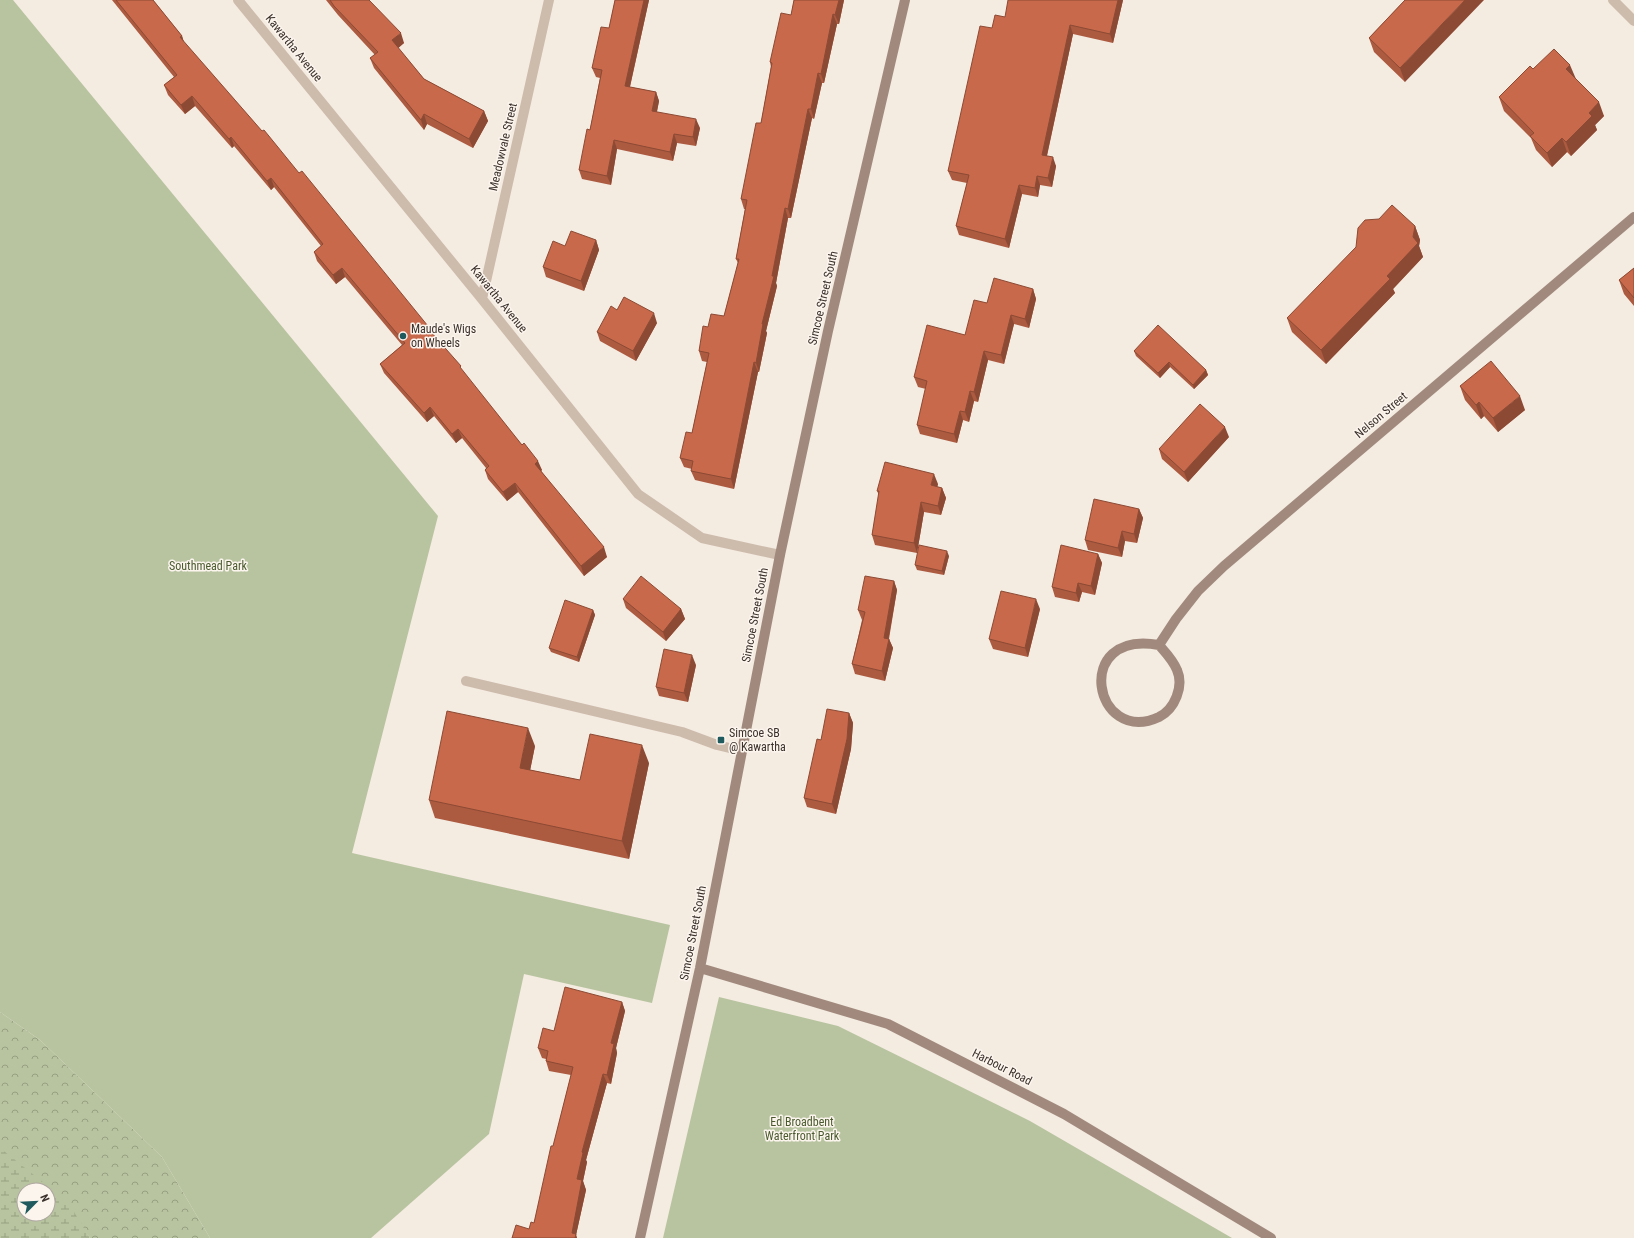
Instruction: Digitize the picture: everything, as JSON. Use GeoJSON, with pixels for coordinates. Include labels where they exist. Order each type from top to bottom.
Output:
{"type":"FeatureCollection","features":[{"type":"Feature","properties":{"kind":"street","name":"Kawartha Avenue"},"geometry":{"type":"LineString","coordinates":[[238,0],[482,299],[638,494],[702,538],[780,555]]}},
{"type":"Feature","properties":{"kind":"street","name":"Meadowvale Street"},"geometry":{"type":"LineString","coordinates":[[482,299],[549,0]]}},
{"type":"Feature","properties":{"kind":"street","name":"Simcoe Street South"},"geometry":{"type":"LineString","coordinates":[[640,1238],[700,968],[780,555],[828,331],[905,0]]}},
{"type":"Feature","properties":{"kind":"street"},"geometry":{"type":"LineString","coordinates":[[1613,0],[1634,21]]}},
{"type":"Feature","properties":{"kind":"street","name":"Nelson Street"},"geometry":{"type":"LineString","coordinates":[[1159,645],[1176,619],[1198,591],[1224,566],[1634,217]]}},
{"type":"Feature","properties":{"kind":"street"},"geometry":{"type":"LineString","coordinates":[[1139,643],[1159,645],[1172,660],[1178,671],[1180,684],[1177,697],[1171,708],[1161,716],[1149,721],[1136,722],[1124,718],[1113,711],[1105,700],[1101,688],[1101,674],[1106,662],[1115,652],[1126,646],[1139,643]]}},
{"type":"Feature","properties":{"kind":"street"},"geometry":{"type":"LineString","coordinates":[[466,681],[682,732],[717,745],[742,751]]}},
{"type":"Feature","properties":{"kind":"street","name":"Harbour Road"},"geometry":{"type":"LineString","coordinates":[[700,968],[888,1024],[1064,1114],[1271,1238]]}},
{"type":"Feature","properties":{"kind":"green space","name":"Southmead Park"},"geometry":{"type":"Polygon","coordinates":[[[0,0],[13,0],[438,516],[352,853],[670,925],[652,1003],[524,974],[489,1134],[371,1238],[210,1238],[162,1157],[40,1040],[0,1012],[0,0]]]}},
{"type":"Feature","properties":{"kind":"green space","name":"Ed Broadbent Waterfront Park"},"geometry":{"type":"Polygon","coordinates":[[[719,997],[838,1026],[1030,1121],[1232,1238],[663,1238],[719,997]]]}},
{"type":"Feature","properties":{"kind":"green space"},"geometry":{"type":"Polygon","coordinates":[[[0,1012],[40,1040],[162,1157],[210,1238],[90,1238],[74,1216],[56,1198],[56,1182],[39,1182],[0,1149],[0,1012]]]}},
{"type":"Feature","properties":{"kind":"green space"},"geometry":{"type":"Polygon","coordinates":[[[0,1148],[43,1182],[16,1182],[16,1222],[56,1222],[56,1192],[68,1202],[90,1238],[0,1238],[0,1148]]]}},
{"type":"Feature","properties":{"kind":"building"},"geometry":{"type":"Polygon","coordinates":[[[116,0],[153,0],[182,36],[180,37],[262,131],[264,130],[299,173],[302,171],[432,331],[431,332],[461,366],[460,367],[522,445],[524,443],[538,461],[535,464],[604,547],[581,566],[515,483],[503,492],[485,470],[489,466],[458,429],[452,434],[430,407],[424,413],[380,364],[405,343],[342,268],[333,275],[314,252],[323,244],[271,178],[267,181],[231,137],[229,139],[192,96],[181,105],[164,85],[177,75],[116,0]]]}},
{"type":"Feature","properties":{"kind":"building"},"geometry":{"type":"Polygon","coordinates":[[[330,0],[369,0],[401,33],[392,40],[424,79],[484,111],[469,139],[424,114],[421,120],[370,58],[378,52],[330,0]]]}},
{"type":"Feature","properties":{"kind":"building"},"geometry":{"type":"Polygon","coordinates":[[[615,0],[644,0],[625,86],[656,92],[652,111],[696,119],[693,137],[674,134],[670,152],[614,140],[607,176],[579,170],[587,129],[590,130],[602,70],[592,68],[601,27],[609,28],[615,0]]]}},
{"type":"Feature","properties":{"kind":"building"},"geometry":{"type":"Polygon","coordinates":[[[794,0],[839,0],[835,15],[833,14],[821,74],[818,73],[811,109],[808,109],[788,209],[785,208],[772,276],[774,276],[762,324],[756,363],[754,362],[731,479],[691,471],[693,461],[680,458],[686,432],[692,433],[709,353],[699,351],[703,326],[708,327],[711,314],[724,316],[739,259],[736,259],[747,200],[741,199],[756,123],[761,123],[772,63],[770,62],[781,13],[791,15],[794,0]]]}},
{"type":"Feature","properties":{"kind":"building"},"geometry":{"type":"Polygon","coordinates":[[[1008,0],[1118,0],[1110,34],[1070,25],[1042,155],[1053,157],[1048,178],[1037,176],[1035,188],[1019,185],[1005,239],[956,226],[969,175],[948,171],[980,26],[992,28],[995,15],[1005,17],[1008,0]]]}},
{"type":"Feature","properties":{"kind":"building"},"geometry":{"type":"Polygon","coordinates":[[[1405,0],[1465,0],[1400,68],[1369,38],[1405,0]]]}},
{"type":"Feature","properties":{"kind":"building"},"geometry":{"type":"Polygon","coordinates":[[[1554,49],[1570,65],[1566,69],[1599,102],[1589,113],[1592,116],[1566,142],[1562,138],[1547,153],[1530,136],[1534,133],[1499,97],[1530,66],[1533,69],[1554,49]]]}},
{"type":"Feature","properties":{"kind":"building"},"geometry":{"type":"Polygon","coordinates":[[[1392,205],[1415,226],[1413,237],[1418,243],[1387,276],[1390,279],[1321,350],[1287,318],[1356,247],[1358,228],[1365,220],[1379,219],[1392,205]]]}},
{"type":"Feature","properties":{"kind":"building"},"geometry":{"type":"Polygon","coordinates":[[[571,231],[596,240],[581,281],[543,267],[553,241],[565,246],[571,231]]]}},
{"type":"Feature","properties":{"kind":"building"},"geometry":{"type":"Polygon","coordinates":[[[1634,268],[1634,298],[1619,280],[1634,268]]]}},
{"type":"Feature","properties":{"kind":"building"},"geometry":{"type":"Polygon","coordinates":[[[994,278],[1033,289],[1025,319],[1011,315],[1001,355],[984,351],[974,392],[970,391],[965,412],[960,411],[954,434],[917,425],[927,381],[914,377],[927,325],[965,335],[974,300],[987,303],[994,278]]]}},
{"type":"Feature","properties":{"kind":"building"},"geometry":{"type":"Polygon","coordinates":[[[624,297],[654,313],[633,351],[597,332],[611,306],[617,310],[624,297]]]}},
{"type":"Feature","properties":{"kind":"building"},"geometry":{"type":"Polygon","coordinates":[[[1158,325],[1206,370],[1193,385],[1169,362],[1158,373],[1134,351],[1158,325]]]}},
{"type":"Feature","properties":{"kind":"building"},"geometry":{"type":"Polygon","coordinates":[[[1491,361],[1520,396],[1493,418],[1479,402],[1476,405],[1460,386],[1491,361]]]}},
{"type":"Feature","properties":{"kind":"building"},"geometry":{"type":"Polygon","coordinates":[[[1200,404],[1225,427],[1184,472],[1159,449],[1200,404]]]}},
{"type":"Feature","properties":{"kind":"building"},"geometry":{"type":"Polygon","coordinates":[[[885,462],[934,474],[931,485],[942,488],[938,506],[921,502],[914,543],[872,535],[879,491],[877,491],[885,462]]]}},
{"type":"Feature","properties":{"kind":"building"},"geometry":{"type":"Polygon","coordinates":[[[1094,499],[1139,509],[1134,534],[1122,531],[1118,548],[1085,540],[1094,499]]]}},
{"type":"Feature","properties":{"kind":"building"},"geometry":{"type":"Polygon","coordinates":[[[919,545],[947,551],[942,571],[915,565],[919,545]]]}},
{"type":"Feature","properties":{"kind":"building"},"geometry":{"type":"Polygon","coordinates":[[[1061,545],[1098,554],[1091,586],[1078,583],[1076,593],[1052,587],[1061,545]]]}},
{"type":"Feature","properties":{"kind":"building"},"geometry":{"type":"Polygon","coordinates":[[[641,576],[681,609],[663,632],[623,599],[641,576]]]}},
{"type":"Feature","properties":{"kind":"building"},"geometry":{"type":"Polygon","coordinates":[[[865,576],[894,581],[884,638],[889,639],[882,671],[852,664],[865,612],[858,610],[865,576]]]}},
{"type":"Feature","properties":{"kind":"building"},"geometry":{"type":"Polygon","coordinates":[[[1001,591],[1036,599],[1025,648],[989,639],[1001,591]]]}},
{"type":"Feature","properties":{"kind":"building"},"geometry":{"type":"Polygon","coordinates":[[[565,600],[593,610],[577,657],[549,648],[565,600]]]}},
{"type":"Feature","properties":{"kind":"building"},"geometry":{"type":"Polygon","coordinates":[[[664,649],[692,655],[684,693],[656,687],[664,649]]]}},
{"type":"Feature","properties":{"kind":"building"},"geometry":{"type":"Polygon","coordinates":[[[827,709],[849,713],[847,739],[832,804],[804,798],[817,739],[821,740],[827,709]]]}},
{"type":"Feature","properties":{"kind":"building"},"geometry":{"type":"Polygon","coordinates":[[[447,711],[528,728],[520,768],[580,780],[590,734],[642,745],[622,841],[429,800],[447,711]]]}},
{"type":"Feature","properties":{"kind":"building"},"geometry":{"type":"Polygon","coordinates":[[[565,987],[622,1002],[611,1043],[614,1044],[607,1075],[603,1074],[582,1152],[577,1179],[582,1180],[572,1233],[576,1234],[575,1238],[512,1238],[516,1225],[529,1229],[531,1222],[534,1223],[551,1146],[553,1146],[573,1067],[546,1061],[548,1051],[538,1048],[543,1028],[554,1031],[565,987]]]}},
{"type":"Feature","properties":{"kind":"place","name":"Maude's Wigs on Wheels"},"geometry":{"type":"Point","coordinates":[403,336]}},
{"type":"Feature","properties":{"kind":"place","name":"Simcoe SB @ Kawartha"},"geometry":{"type":"Point","coordinates":[721,740]}}]}
